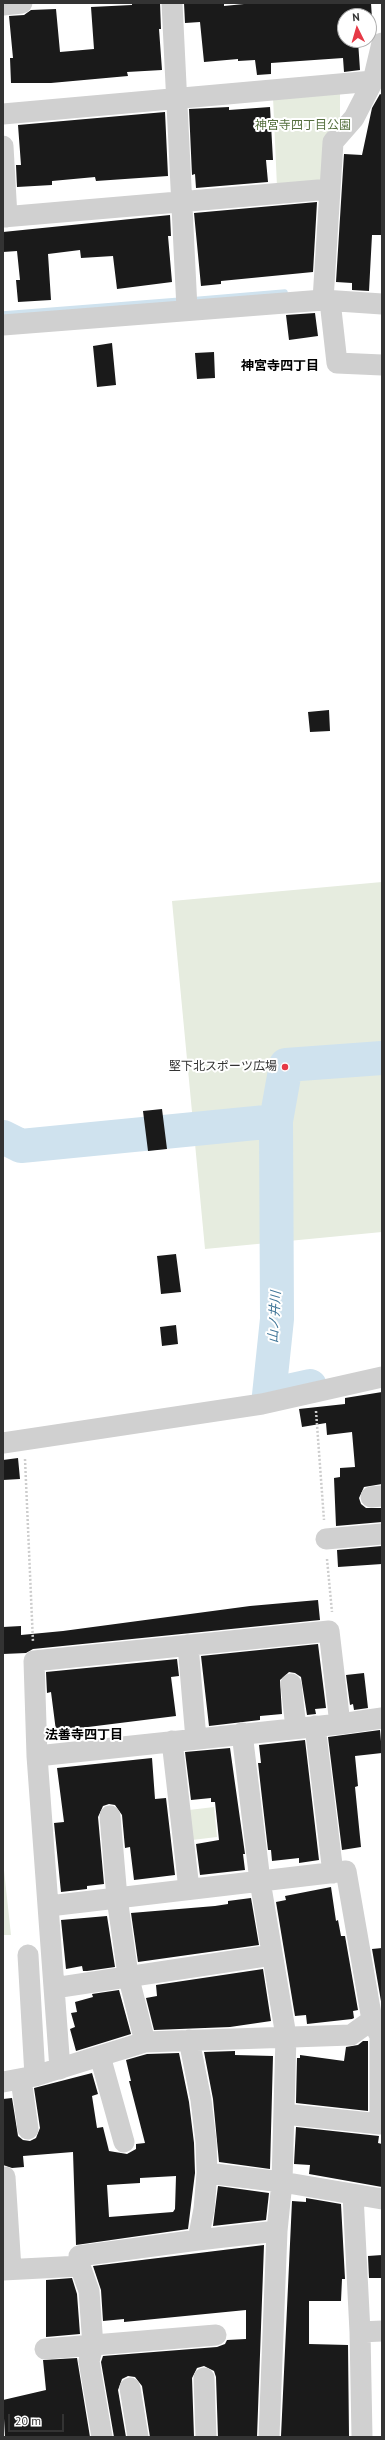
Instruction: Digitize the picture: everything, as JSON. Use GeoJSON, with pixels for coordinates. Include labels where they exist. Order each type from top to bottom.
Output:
{"type":"FeatureCollection","features":[{"type":"Feature","properties":{"kind":"street"},"geometry":{"type":"LineString","coordinates":[[3,5],[22,3]]}},
{"type":"Feature","properties":{"kind":"street"},"geometry":{"type":"LineString","coordinates":[[172,3],[187,309]]}},
{"type":"Feature","properties":{"kind":"street"},"geometry":{"type":"LineString","coordinates":[[382,43],[373,81],[354,118],[333,142],[326,300],[337,363],[382,365]]}},
{"type":"Feature","properties":{"kind":"street"},"geometry":{"type":"LineString","coordinates":[[3,114],[373,81]]}},
{"type":"Feature","properties":{"kind":"street"},"geometry":{"type":"LineString","coordinates":[[3,146],[5,217],[330,189]]}},
{"type":"Feature","properties":{"kind":"street"},"geometry":{"type":"LineString","coordinates":[[3,325],[187,309],[326,300],[382,304]]}},
{"type":"Feature","properties":{"kind":"street"},"geometry":{"type":"LineString","coordinates":[[3,1444],[262,1404],[314,1391],[382,1377]]}},
{"type":"Feature","properties":{"kind":"street"},"geometry":{"type":"LineString","coordinates":[[326,1539],[382,1534]]}},
{"type":"Feature","properties":{"kind":"street"},"geometry":{"type":"LineString","coordinates":[[60,2069],[37,1756],[34,1661],[329,1631],[340,1724]]}},
{"type":"Feature","properties":{"kind":"street"},"geometry":{"type":"LineString","coordinates":[[188,1645],[196,1739]]}},
{"type":"Feature","properties":{"kind":"street"},"geometry":{"type":"LineString","coordinates":[[291,1684],[306,1727],[333,1873]]}},
{"type":"Feature","properties":{"kind":"street"},"geometry":{"type":"LineString","coordinates":[[37,1756],[242,1733],[340,1724],[382,1718]]}},
{"type":"Feature","properties":{"kind":"street"},"geometry":{"type":"LineString","coordinates":[[242,1733],[260,1881],[286,2036],[282,2182],[277,2231],[269,2437]]}},
{"type":"Feature","properties":{"kind":"street"},"geometry":{"type":"LineString","coordinates":[[172,1741],[189,1889]]}},
{"type":"Feature","properties":{"kind":"street"},"geometry":{"type":"LineString","coordinates":[[110,1816],[117,1898],[128,1975],[145,2042]]}},
{"type":"Feature","properties":{"kind":"street"},"geometry":{"type":"LineString","coordinates":[[49,1906],[333,1873],[346,1870],[372,2020],[380,2036],[380,2124],[284,2114]]}},
{"type":"Feature","properties":{"kind":"street"},"geometry":{"type":"LineString","coordinates":[[28,1955],[20,2079],[28,2129]]}},
{"type":"Feature","properties":{"kind":"street"},"geometry":{"type":"LineString","coordinates":[[54,1988],[128,1975],[272,1955]]}},
{"type":"Feature","properties":{"kind":"street"},"geometry":{"type":"LineString","coordinates":[[20,2079],[60,2069],[145,2042],[350,2035],[372,2020]]}},
{"type":"Feature","properties":{"kind":"street"},"geometry":{"type":"LineString","coordinates":[[189,2040],[201,2100],[207,2173],[204,2209],[198,2240]]}},
{"type":"Feature","properties":{"kind":"street"},"geometry":{"type":"LineString","coordinates":[[100,2056],[124,2142]]}},
{"type":"Feature","properties":{"kind":"street"},"geometry":{"type":"LineString","coordinates":[[207,2173],[282,2182],[353,2196],[382,2199]]}},
{"type":"Feature","properties":{"kind":"street"},"geometry":{"type":"LineString","coordinates":[[4,2177],[7,2270],[80,2266]]}},
{"type":"Feature","properties":{"kind":"street"},"geometry":{"type":"LineString","coordinates":[[353,2196],[360,2332],[362,2437]]}},
{"type":"Feature","properties":{"kind":"street"},"geometry":{"type":"LineString","coordinates":[[102,2437],[89,2361],[93,2346],[89,2291],[80,2266],[79,2256],[277,2231]]}},
{"type":"Feature","properties":{"kind":"street"},"geometry":{"type":"LineString","coordinates":[[360,2332],[382,2331]]}},
{"type":"Feature","properties":{"kind":"street"},"geometry":{"type":"LineString","coordinates":[[46,2349],[216,2336]]}},
{"type":"Feature","properties":{"kind":"street"},"geometry":{"type":"LineString","coordinates":[[204,2378],[206,2437]]}},
{"type":"Feature","properties":{"kind":"street"},"geometry":{"type":"LineString","coordinates":[[130,2388],[138,2437]]}},
{"type":"Feature","properties":{"kind":"path"},"geometry":{"type":"LineString","coordinates":[[314,1391],[332,1612],[329,1631]]}},
{"type":"Feature","properties":{"kind":"path"},"geometry":{"type":"LineString","coordinates":[[25,1441],[34,1661]]}},
{"type":"Feature","properties":{"kind":"green space","name":"神宮寺四丁目公園"},"geometry":{"type":"Polygon","coordinates":[[[340,93],[340,123],[328,177],[312,185],[277,187],[273,97],[340,93]]]}},
{"type":"Feature","properties":{"kind":"green space","name":"堅下北スポーツ広場"},"geometry":{"type":"Polygon","coordinates":[[[382,882],[382,1232],[205,1249],[172,901],[382,882]]]}},
{"type":"Feature","properties":{"kind":"green space"},"geometry":{"type":"Polygon","coordinates":[[[214,1807],[217,1837],[192,1840],[189,1810],[214,1807]]]}},
{"type":"Feature","properties":{"kind":"green space"},"geometry":{"type":"Polygon","coordinates":[[[3,1861],[11,1935],[3,1935],[3,1861]]]}},
{"type":"Feature","properties":{"kind":"building"},"geometry":{"type":"Polygon","coordinates":[[[132,3],[160,3],[161,29],[159,29],[162,70],[127,72],[128,76],[51,83],[11,83],[10,58],[13,58],[9,16],[24,15],[31,10],[56,9],[60,52],[94,49],[91,7],[132,5],[132,3]]]}},
{"type":"Feature","properties":{"kind":"building"},"geometry":{"type":"Polygon","coordinates":[[[184,3],[224,3],[224,6],[254,3],[371,3],[371,8],[337,8],[337,48],[358,48],[360,70],[344,72],[343,58],[271,63],[271,74],[257,75],[255,60],[238,61],[238,59],[204,62],[200,22],[185,23],[184,3]]]}},
{"type":"Feature","properties":{"kind":"building"},"geometry":{"type":"Polygon","coordinates":[[[380,94],[382,95],[382,235],[372,235],[369,291],[352,290],[352,283],[336,282],[344,154],[362,155],[372,108],[380,94]]]}},
{"type":"Feature","properties":{"kind":"building"},"geometry":{"type":"Polygon","coordinates":[[[229,107],[229,110],[270,107],[273,160],[266,160],[268,182],[196,188],[195,174],[192,175],[189,109],[229,107]]]}},
{"type":"Feature","properties":{"kind":"building"},"geometry":{"type":"Polygon","coordinates":[[[165,112],[168,176],[96,181],[95,177],[52,181],[52,185],[17,187],[16,165],[21,165],[18,125],[165,112]]]}},
{"type":"Feature","properties":{"kind":"building"},"geometry":{"type":"Polygon","coordinates":[[[317,202],[313,272],[221,281],[221,284],[201,286],[194,213],[317,202]]]}},
{"type":"Feature","properties":{"kind":"building"},"geometry":{"type":"Polygon","coordinates":[[[170,215],[171,236],[168,236],[172,282],[117,289],[113,256],[81,258],[80,250],[48,254],[51,300],[18,302],[16,280],[20,280],[17,251],[3,252],[3,232],[170,215]]]}},
{"type":"Feature","properties":{"kind":"building"},"geometry":{"type":"Polygon","coordinates":[[[315,313],[318,336],[289,340],[286,315],[315,313]]]}},
{"type":"Feature","properties":{"kind":"building"},"geometry":{"type":"Polygon","coordinates":[[[112,343],[116,385],[97,387],[93,346],[112,343]]]}},
{"type":"Feature","properties":{"kind":"building"},"geometry":{"type":"Polygon","coordinates":[[[214,352],[215,378],[197,379],[195,353],[214,352]]]}},
{"type":"Feature","properties":{"kind":"building"},"geometry":{"type":"Polygon","coordinates":[[[329,710],[330,731],[310,732],[308,712],[329,710]]]}},
{"type":"Feature","properties":{"kind":"building"},"geometry":{"type":"Polygon","coordinates":[[[162,1109],[167,1149],[148,1151],[143,1111],[162,1109]]]}},
{"type":"Feature","properties":{"kind":"building"},"geometry":{"type":"Polygon","coordinates":[[[176,1254],[181,1292],[161,1294],[157,1256],[176,1254]]]}},
{"type":"Feature","properties":{"kind":"building"},"geometry":{"type":"Polygon","coordinates":[[[176,1325],[178,1344],[162,1346],[160,1327],[176,1325]]]}},
{"type":"Feature","properties":{"kind":"building"},"geometry":{"type":"Polygon","coordinates":[[[382,1392],[382,1484],[364,1487],[359,1498],[361,1504],[366,1508],[382,1508],[382,1522],[336,1526],[334,1478],[340,1477],[340,1468],[355,1467],[352,1432],[327,1435],[326,1423],[302,1427],[299,1409],[345,1404],[345,1398],[382,1392]]]}},
{"type":"Feature","properties":{"kind":"building"},"geometry":{"type":"Polygon","coordinates":[[[18,1458],[20,1479],[3,1480],[3,1460],[18,1458]]]}},
{"type":"Feature","properties":{"kind":"building"},"geometry":{"type":"Polygon","coordinates":[[[382,1546],[382,1564],[338,1567],[337,1550],[382,1546]]]}},
{"type":"Feature","properties":{"kind":"building"},"geometry":{"type":"Polygon","coordinates":[[[318,1600],[320,1620],[33,1649],[26,1653],[3,1654],[3,1627],[21,1626],[21,1635],[63,1631],[250,1606],[318,1600]]]}},
{"type":"Feature","properties":{"kind":"building"},"geometry":{"type":"Polygon","coordinates":[[[318,1644],[326,1708],[315,1709],[316,1714],[307,1715],[301,1677],[295,1673],[289,1672],[280,1680],[282,1714],[260,1716],[260,1720],[209,1726],[201,1656],[318,1644]]]}},
{"type":"Feature","properties":{"kind":"building"},"geometry":{"type":"Polygon","coordinates":[[[177,1659],[179,1676],[171,1677],[176,1716],[56,1731],[51,1692],[47,1693],[46,1672],[177,1659]]]}},
{"type":"Feature","properties":{"kind":"building"},"geometry":{"type":"Polygon","coordinates":[[[364,1673],[368,1708],[354,1710],[353,1704],[350,1705],[346,1675],[364,1673]]]}},
{"type":"Feature","properties":{"kind":"building"},"geometry":{"type":"Polygon","coordinates":[[[380,1730],[382,1753],[355,1756],[358,1786],[355,1787],[361,1847],[342,1850],[328,1737],[380,1730]]]}},
{"type":"Feature","properties":{"kind":"building"},"geometry":{"type":"Polygon","coordinates":[[[305,1740],[319,1860],[299,1863],[299,1858],[272,1861],[271,1850],[268,1850],[258,1763],[261,1763],[259,1745],[305,1740]]]}},
{"type":"Feature","properties":{"kind":"building"},"geometry":{"type":"Polygon","coordinates":[[[230,1748],[245,1854],[243,1854],[245,1870],[200,1875],[196,1844],[219,1840],[215,1802],[211,1802],[211,1798],[191,1800],[185,1752],[230,1748]]]}},
{"type":"Feature","properties":{"kind":"building"},"geometry":{"type":"Polygon","coordinates":[[[152,1758],[155,1799],[166,1798],[175,1875],[134,1880],[130,1847],[125,1848],[122,1815],[115,1805],[109,1804],[103,1806],[98,1817],[104,1884],[87,1886],[87,1889],[61,1892],[54,1823],[64,1822],[57,1768],[152,1758]]]}},
{"type":"Feature","properties":{"kind":"building"},"geometry":{"type":"Polygon","coordinates":[[[331,1887],[336,1921],[338,1920],[341,1936],[345,1936],[358,2010],[353,2011],[354,2018],[352,2019],[307,2024],[306,2015],[295,2016],[276,1902],[286,1900],[285,1896],[331,1887]]]}},
{"type":"Feature","properties":{"kind":"building"},"geometry":{"type":"Polygon","coordinates":[[[251,1898],[259,1945],[138,1962],[131,1913],[215,1906],[228,1904],[228,1901],[251,1898]]]}},
{"type":"Feature","properties":{"kind":"building"},"geometry":{"type":"Polygon","coordinates":[[[107,1916],[115,1967],[87,1971],[83,1971],[82,1966],[66,1969],[61,1920],[107,1916]]]}},
{"type":"Feature","properties":{"kind":"building"},"geometry":{"type":"Polygon","coordinates":[[[382,1948],[382,2007],[372,1949],[382,1948]]]}},
{"type":"Feature","properties":{"kind":"building"},"geometry":{"type":"Polygon","coordinates":[[[263,1969],[271,2021],[230,2027],[154,2030],[146,1998],[157,1996],[156,1985],[263,1969]]]}},
{"type":"Feature","properties":{"kind":"building"},"geometry":{"type":"Polygon","coordinates":[[[119,1990],[131,2034],[76,2051],[70,2029],[75,2027],[71,2013],[77,2012],[75,2002],[93,1997],[92,1994],[119,1990]]]}},
{"type":"Feature","properties":{"kind":"building"},"geometry":{"type":"Polygon","coordinates":[[[363,2041],[368,2041],[368,2111],[296,2103],[297,2058],[300,2058],[300,2055],[344,2061],[346,2047],[358,2045],[363,2041]]]}},
{"type":"Feature","properties":{"kind":"building"},"geometry":{"type":"Polygon","coordinates":[[[235,2051],[235,2055],[273,2056],[270,2169],[219,2162],[213,2099],[204,2052],[235,2051]]]}},
{"type":"Feature","properties":{"kind":"building"},"geometry":{"type":"Polygon","coordinates":[[[179,2053],[189,2102],[194,2143],[195,2173],[188,2229],[76,2245],[73,2152],[23,2156],[24,2167],[12,2168],[3,2165],[3,2099],[12,2098],[18,2136],[23,2140],[30,2141],[36,2138],[40,2128],[34,2088],[92,2073],[98,2094],[92,2096],[97,2128],[103,2127],[109,2151],[127,2154],[136,2149],[136,2144],[145,2143],[129,2081],[131,2081],[126,2060],[147,2054],[179,2053]],[[176,2176],[140,2178],[140,2183],[107,2185],[109,2217],[173,2212],[175,2209],[176,2176]]]}},
{"type":"Feature","properties":{"kind":"building"},"geometry":{"type":"Polygon","coordinates":[[[296,2127],[379,2136],[378,2143],[382,2144],[382,2187],[309,2174],[310,2165],[294,2164],[296,2127]]]}},
{"type":"Feature","properties":{"kind":"building"},"geometry":{"type":"Polygon","coordinates":[[[218,2186],[269,2193],[266,2220],[213,2226],[218,2186]]]}},
{"type":"Feature","properties":{"kind":"building"},"geometry":{"type":"Polygon","coordinates":[[[306,2198],[341,2204],[345,2279],[342,2279],[341,2301],[309,2301],[309,2344],[348,2345],[349,2436],[281,2436],[292,2201],[306,2202],[306,2198]]]}},
{"type":"Feature","properties":{"kind":"building"},"geometry":{"type":"Polygon","coordinates":[[[264,2245],[257,2437],[218,2437],[216,2377],[214,2371],[204,2366],[197,2368],[192,2378],[194,2437],[150,2437],[142,2386],[135,2377],[128,2376],[122,2379],[118,2390],[126,2437],[114,2437],[101,2362],[103,2356],[217,2347],[225,2344],[227,2340],[246,2339],[246,2310],[124,2322],[124,2319],[103,2321],[101,2290],[93,2266],[264,2245]]]}},
{"type":"Feature","properties":{"kind":"building"},"geometry":{"type":"Polygon","coordinates":[[[382,2255],[382,2278],[369,2278],[368,2256],[382,2255]]]}},
{"type":"Feature","properties":{"kind":"building"},"geometry":{"type":"Polygon","coordinates":[[[72,2278],[77,2294],[80,2334],[46,2337],[46,2280],[72,2278]]]}},
{"type":"Feature","properties":{"kind":"building"},"geometry":{"type":"Polygon","coordinates":[[[77,2358],[90,2437],[5,2437],[3,2400],[46,2390],[43,2360],[77,2358]]]}},
{"type":"Feature","properties":{"kind":"waterway"},"geometry":{"type":"LineString","coordinates":[[190,300],[285,292]]}},
{"type":"Feature","properties":{"kind":"waterway"},"geometry":{"type":"LineString","coordinates":[[3,314],[182,300]]}},
{"type":"Feature","properties":{"kind":"waterway","name":"山ノ井川"},"geometry":{"type":"LineString","coordinates":[[310,1386],[269,1395],[277,1319],[276,1121],[286,1065],[382,1058]]}},
{"type":"Feature","properties":{"kind":"waterway","name":"山ノ井川"},"geometry":{"type":"LineString","coordinates":[[3,1137],[21,1146],[276,1121]]}},
{"type":"Feature","properties":{"kind":"place","name":"堅下北スポーツ広場"},"geometry":{"type":"Point","coordinates":[285,1067]}},
{"type":"Feature","properties":{"kind":"district","name":"神宮寺四丁目"},"geometry":{"type":"Point","coordinates":[280,366]}},
{"type":"Feature","properties":{"kind":"district","name":"法善寺四丁目"},"geometry":{"type":"Point","coordinates":[84,1735]}}]}
